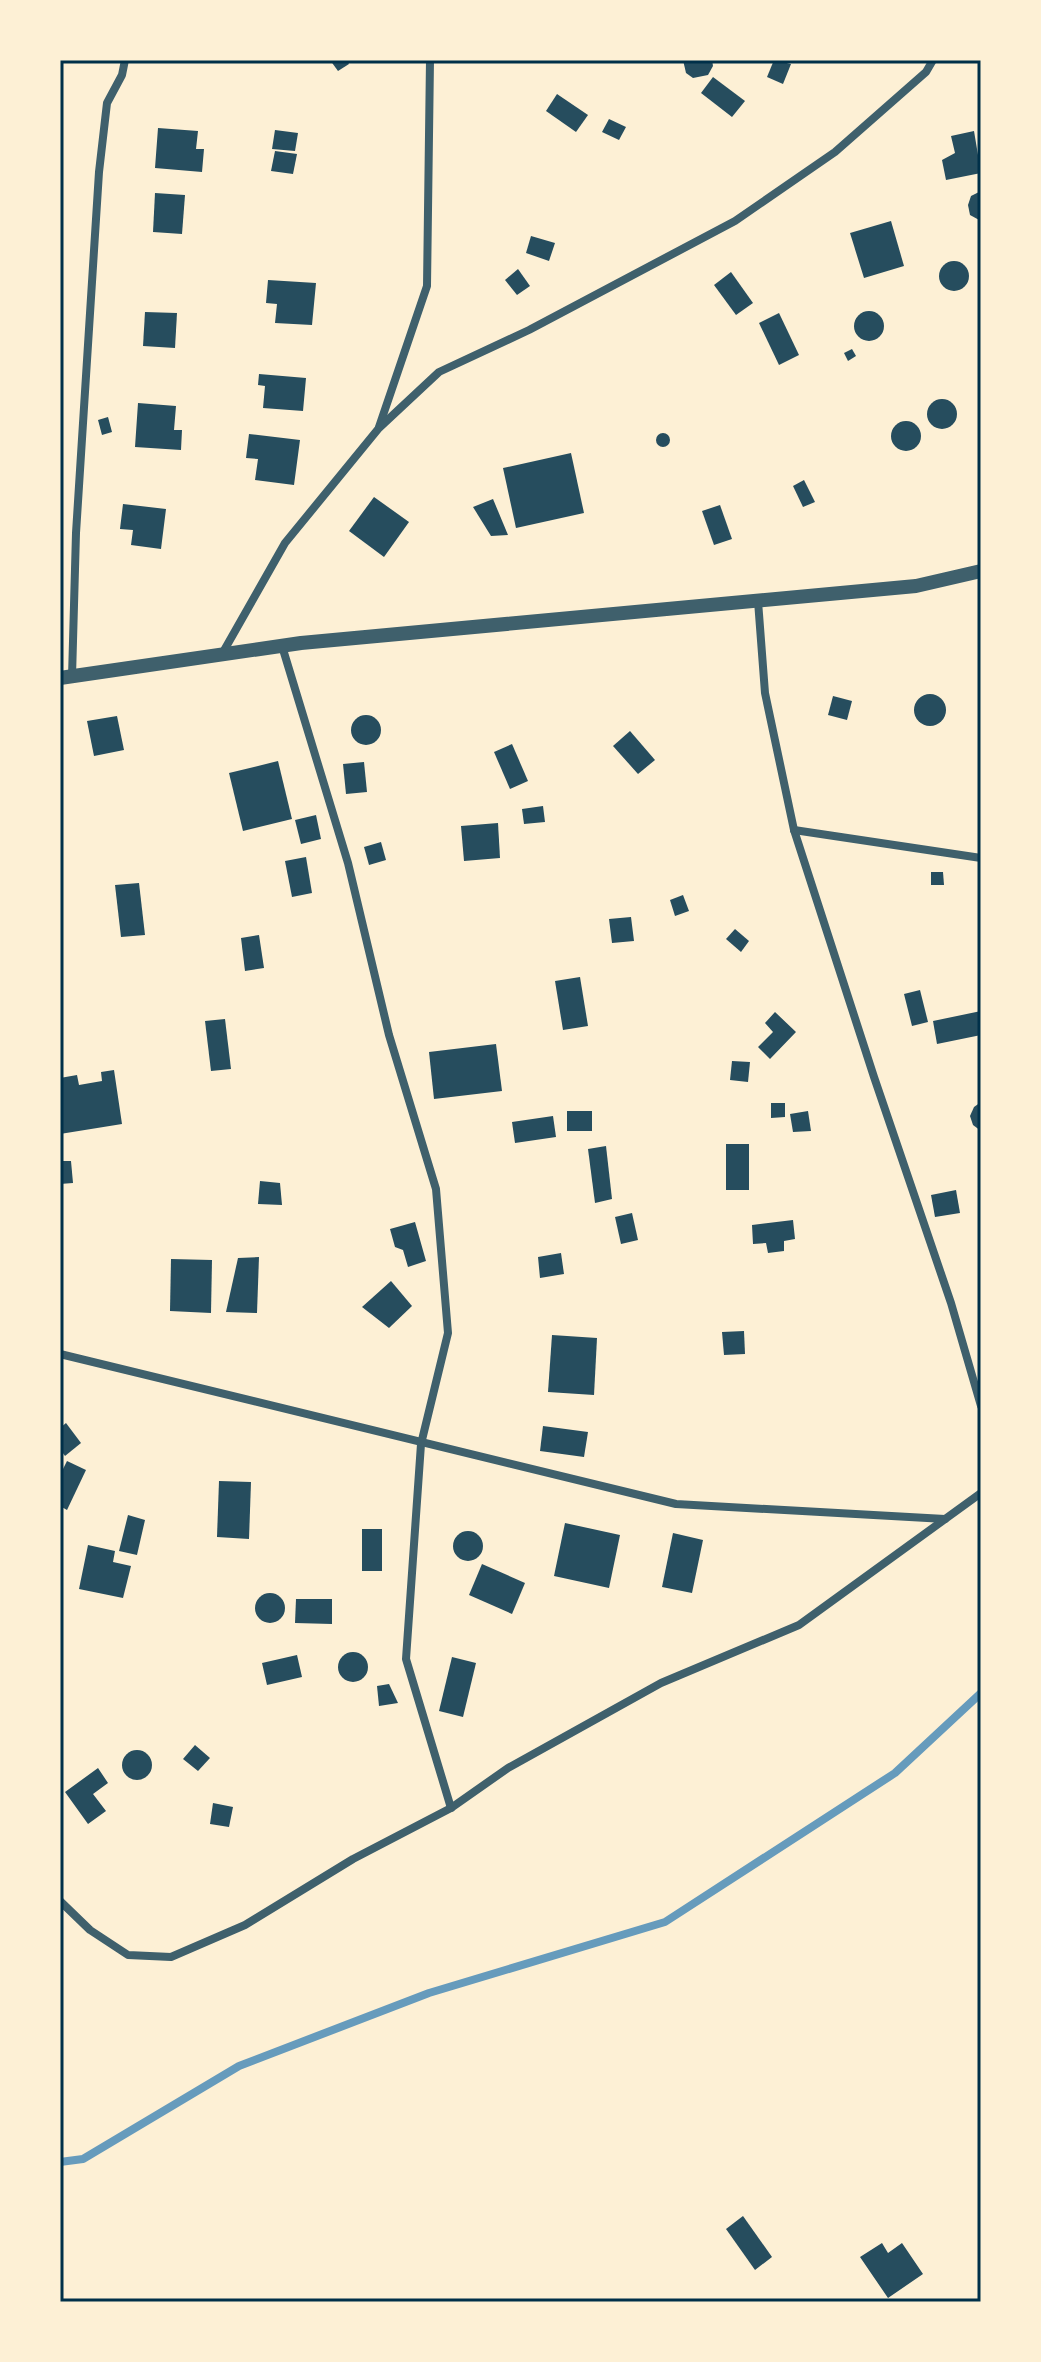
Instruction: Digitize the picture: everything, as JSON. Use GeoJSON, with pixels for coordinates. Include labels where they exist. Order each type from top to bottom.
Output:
{"type":"FeatureCollection","features":[{"type":"Feature","properties":{"kind":"street"},"geometry":{"type":"LineString","coordinates":[[125,60],[122,75],[107,103],[99,172],[66,678],[282,646],[916,586],[981,571]]}},
{"type":"Feature","properties":{"kind":"street"},"geometry":{"type":"LineString","coordinates":[[379,428],[427,286],[430,60]]}},
{"type":"Feature","properties":{"kind":"street"},"geometry":{"type":"LineString","coordinates":[[222,655],[285,543],[379,428],[439,372],[529,330],[735,221],[835,152],[926,72],[933,60]]}},
{"type":"Feature","properties":{"kind":"street"},"geometry":{"type":"LineString","coordinates":[[758,601],[765,693],[794,830],[951,1303],[981,1406]]}},
{"type":"Feature","properties":{"kind":"street"},"geometry":{"type":"LineString","coordinates":[[282,646],[348,863],[389,1035],[436,1189],[448,1333],[421,1444],[406,1659],[451,1808]]}},
{"type":"Feature","properties":{"kind":"street"},"geometry":{"type":"LineString","coordinates":[[794,830],[981,858]]}},
{"type":"Feature","properties":{"kind":"street"},"geometry":{"type":"LineString","coordinates":[[60,1354],[676,1504],[946,1519]]}},
{"type":"Feature","properties":{"kind":"street"},"geometry":{"type":"LineString","coordinates":[[60,1901],[90,1930],[128,1955],[171,1957],[245,1925],[353,1859],[451,1808],[508,1768],[661,1683],[799,1625],[981,1493]]}},
{"type":"Feature","properties":{"kind":"building"},"geometry":{"type":"Polygon","coordinates":[[[330,60],[347,60],[349,64],[338,71],[330,60]]]}},
{"type":"Feature","properties":{"kind":"building"},"geometry":{"type":"Polygon","coordinates":[[[683,60],[712,60],[713,66],[708,75],[693,78],[686,73],[683,60]]]}},
{"type":"Feature","properties":{"kind":"building"},"geometry":{"type":"Polygon","coordinates":[[[774,60],[791,64],[783,84],[767,77],[774,60]]]}},
{"type":"Feature","properties":{"kind":"building"},"geometry":{"type":"Polygon","coordinates":[[[713,77],[745,101],[732,117],[701,93],[713,77]]]}},
{"type":"Feature","properties":{"kind":"building"},"geometry":{"type":"Polygon","coordinates":[[[557,94],[588,115],[576,132],[546,111],[557,94]]]}},
{"type":"Feature","properties":{"kind":"building"},"geometry":{"type":"Polygon","coordinates":[[[609,119],[626,127],[619,140],[602,132],[609,119]]]}},
{"type":"Feature","properties":{"kind":"building"},"geometry":{"type":"Polygon","coordinates":[[[158,128],[198,131],[196,149],[204,149],[202,172],[155,168],[158,128]]]}},
{"type":"Feature","properties":{"kind":"building"},"geometry":{"type":"Polygon","coordinates":[[[275,130],[298,133],[295,151],[272,149],[275,130]]]}},
{"type":"Feature","properties":{"kind":"building"},"geometry":{"type":"Polygon","coordinates":[[[974,131],[981,173],[946,180],[942,160],[955,153],[951,136],[974,131]]]}},
{"type":"Feature","properties":{"kind":"building"},"geometry":{"type":"Polygon","coordinates":[[[275,151],[297,154],[293,174],[271,171],[275,151]]]}},
{"type":"Feature","properties":{"kind":"building"},"geometry":{"type":"Polygon","coordinates":[[[981,191],[981,221],[970,215],[968,205],[971,196],[981,191]]]}},
{"type":"Feature","properties":{"kind":"building"},"geometry":{"type":"Polygon","coordinates":[[[155,193],[185,195],[182,234],[153,232],[155,193]]]}},
{"type":"Feature","properties":{"kind":"building"},"geometry":{"type":"Polygon","coordinates":[[[891,221],[904,266],[864,278],[850,233],[891,221]]]}},
{"type":"Feature","properties":{"kind":"building"},"geometry":{"type":"Polygon","coordinates":[[[531,236],[555,243],[549,261],[526,253],[531,236]]]}},
{"type":"Feature","properties":{"kind":"building"},"geometry":{"type":"Polygon","coordinates":[[[954,261],[965,265],[969,276],[965,287],[954,291],[943,287],[939,276],[943,265],[954,261]]]}},
{"type":"Feature","properties":{"kind":"building"},"geometry":{"type":"Polygon","coordinates":[[[518,269],[530,286],[517,295],[505,280],[518,269]]]}},
{"type":"Feature","properties":{"kind":"building"},"geometry":{"type":"Polygon","coordinates":[[[731,272],[753,303],[736,315],[714,285],[731,272]]]}},
{"type":"Feature","properties":{"kind":"building"},"geometry":{"type":"Polygon","coordinates":[[[268,280],[316,283],[312,325],[275,323],[277,304],[266,303],[268,280]]]}},
{"type":"Feature","properties":{"kind":"building"},"geometry":{"type":"Polygon","coordinates":[[[869,311],[880,315],[884,326],[880,337],[869,341],[858,337],[854,326],[858,315],[869,311]]]}},
{"type":"Feature","properties":{"kind":"building"},"geometry":{"type":"Polygon","coordinates":[[[145,312],[177,313],[175,348],[143,346],[145,312]]]}},
{"type":"Feature","properties":{"kind":"building"},"geometry":{"type":"Polygon","coordinates":[[[779,313],[799,355],[779,365],[759,323],[779,313]]]}},
{"type":"Feature","properties":{"kind":"building"},"geometry":{"type":"Polygon","coordinates":[[[852,349],[856,356],[848,361],[844,353],[852,349]]]}},
{"type":"Feature","properties":{"kind":"building"},"geometry":{"type":"Polygon","coordinates":[[[259,374],[306,378],[303,411],[263,408],[265,386],[258,385],[259,374]]]}},
{"type":"Feature","properties":{"kind":"building"},"geometry":{"type":"Polygon","coordinates":[[[942,399],[953,403],[957,414],[953,425],[942,429],[931,425],[927,414],[931,403],[942,399]]]}},
{"type":"Feature","properties":{"kind":"building"},"geometry":{"type":"Polygon","coordinates":[[[138,403],[176,406],[174,430],[182,430],[181,450],[135,447],[138,403]]]}},
{"type":"Feature","properties":{"kind":"building"},"geometry":{"type":"Polygon","coordinates":[[[108,417],[112,432],[102,435],[98,420],[108,417]]]}},
{"type":"Feature","properties":{"kind":"building"},"geometry":{"type":"Polygon","coordinates":[[[906,421],[917,425],[921,436],[917,447],[906,451],[895,447],[891,436],[895,425],[906,421]]]}},
{"type":"Feature","properties":{"kind":"building"},"geometry":{"type":"Polygon","coordinates":[[[663,433],[670,440],[663,447],[656,440],[663,433]]]}},
{"type":"Feature","properties":{"kind":"building"},"geometry":{"type":"Polygon","coordinates":[[[249,434],[300,440],[294,485],[255,480],[258,459],[246,458],[249,434]]]}},
{"type":"Feature","properties":{"kind":"building"},"geometry":{"type":"Polygon","coordinates":[[[571,453],[584,513],[516,528],[503,468],[571,453]]]}},
{"type":"Feature","properties":{"kind":"building"},"geometry":{"type":"Polygon","coordinates":[[[804,480],[815,502],[803,507],[793,486],[804,480]]]}},
{"type":"Feature","properties":{"kind":"building"},"geometry":{"type":"Polygon","coordinates":[[[374,497],[409,522],[384,557],[349,531],[374,497]]]}},
{"type":"Feature","properties":{"kind":"building"},"geometry":{"type":"Polygon","coordinates":[[[493,499],[508,535],[491,536],[473,507],[493,499]]]}},
{"type":"Feature","properties":{"kind":"building"},"geometry":{"type":"Polygon","coordinates":[[[123,504],[166,509],[161,549],[131,545],[133,530],[120,529],[123,504]]]}},
{"type":"Feature","properties":{"kind":"building"},"geometry":{"type":"Polygon","coordinates":[[[720,505],[732,539],[714,545],[702,511],[720,505]]]}},
{"type":"Feature","properties":{"kind":"building"},"geometry":{"type":"Polygon","coordinates":[[[930,694],[941,699],[946,710],[941,721],[930,726],[919,721],[914,710],[919,699],[930,694]]]}},
{"type":"Feature","properties":{"kind":"building"},"geometry":{"type":"Polygon","coordinates":[[[833,696],[852,701],[847,720],[828,715],[833,696]]]}},
{"type":"Feature","properties":{"kind":"building"},"geometry":{"type":"Polygon","coordinates":[[[366,715],[377,719],[381,730],[377,741],[366,745],[355,741],[351,730],[355,719],[366,715]]]}},
{"type":"Feature","properties":{"kind":"building"},"geometry":{"type":"Polygon","coordinates":[[[117,716],[124,750],[94,756],[87,721],[117,716]]]}},
{"type":"Feature","properties":{"kind":"building"},"geometry":{"type":"Polygon","coordinates":[[[630,731],[655,760],[638,774],[613,746],[630,731]]]}},
{"type":"Feature","properties":{"kind":"building"},"geometry":{"type":"Polygon","coordinates":[[[512,744],[528,781],[510,789],[494,752],[512,744]]]}},
{"type":"Feature","properties":{"kind":"building"},"geometry":{"type":"Polygon","coordinates":[[[278,761],[292,819],[243,831],[229,773],[278,761]]]}},
{"type":"Feature","properties":{"kind":"building"},"geometry":{"type":"Polygon","coordinates":[[[364,762],[367,792],[346,794],[343,764],[364,762]]]}},
{"type":"Feature","properties":{"kind":"building"},"geometry":{"type":"Polygon","coordinates":[[[543,806],[545,822],[524,824],[522,809],[543,806]]]}},
{"type":"Feature","properties":{"kind":"building"},"geometry":{"type":"Polygon","coordinates":[[[316,815],[321,839],[301,844],[295,820],[316,815]]]}},
{"type":"Feature","properties":{"kind":"building"},"geometry":{"type":"Polygon","coordinates":[[[498,823],[500,858],[464,861],[461,826],[498,823]]]}},
{"type":"Feature","properties":{"kind":"building"},"geometry":{"type":"Polygon","coordinates":[[[381,842],[386,860],[369,865],[364,847],[381,842]]]}},
{"type":"Feature","properties":{"kind":"building"},"geometry":{"type":"Polygon","coordinates":[[[306,857],[312,893],[292,897],[285,861],[306,857]]]}},
{"type":"Feature","properties":{"kind":"building"},"geometry":{"type":"Polygon","coordinates":[[[931,872],[943,872],[944,885],[931,885],[931,872]]]}},
{"type":"Feature","properties":{"kind":"building"},"geometry":{"type":"Polygon","coordinates":[[[139,883],[145,935],[121,937],[115,885],[139,883]]]}},
{"type":"Feature","properties":{"kind":"building"},"geometry":{"type":"Polygon","coordinates":[[[683,895],[689,911],[675,916],[670,900],[683,895]]]}},
{"type":"Feature","properties":{"kind":"building"},"geometry":{"type":"Polygon","coordinates":[[[631,917],[634,941],[612,943],[609,919],[631,917]]]}},
{"type":"Feature","properties":{"kind":"building"},"geometry":{"type":"Polygon","coordinates":[[[735,929],[749,941],[741,952],[726,939],[735,929]]]}},
{"type":"Feature","properties":{"kind":"building"},"geometry":{"type":"Polygon","coordinates":[[[259,935],[264,968],[245,971],[241,938],[259,935]]]}},
{"type":"Feature","properties":{"kind":"building"},"geometry":{"type":"Polygon","coordinates":[[[580,977],[588,1026],[563,1030],[555,981],[580,977]]]}},
{"type":"Feature","properties":{"kind":"building"},"geometry":{"type":"Polygon","coordinates":[[[920,990],[928,1022],[912,1026],[904,994],[920,990]]]}},
{"type":"Feature","properties":{"kind":"building"},"geometry":{"type":"Polygon","coordinates":[[[981,1011],[981,1035],[937,1044],[933,1021],[981,1011]]]}},
{"type":"Feature","properties":{"kind":"building"},"geometry":{"type":"Polygon","coordinates":[[[775,1012],[796,1032],[770,1059],[758,1047],[773,1032],[765,1023],[775,1012]]]}},
{"type":"Feature","properties":{"kind":"building"},"geometry":{"type":"Polygon","coordinates":[[[225,1019],[231,1069],[211,1071],[205,1021],[225,1019]]]}},
{"type":"Feature","properties":{"kind":"building"},"geometry":{"type":"Polygon","coordinates":[[[496,1044],[502,1091],[434,1099],[429,1052],[496,1044]]]}},
{"type":"Feature","properties":{"kind":"building"},"geometry":{"type":"Polygon","coordinates":[[[732,1061],[750,1062],[748,1082],[730,1080],[732,1061]]]}},
{"type":"Feature","properties":{"kind":"building"},"geometry":{"type":"Polygon","coordinates":[[[114,1070],[122,1124],[60,1134],[60,1078],[77,1075],[79,1085],[102,1081],[101,1072],[114,1070]]]}},
{"type":"Feature","properties":{"kind":"building"},"geometry":{"type":"Polygon","coordinates":[[[981,1102],[981,1131],[973,1125],[970,1116],[974,1107],[981,1102]]]}},
{"type":"Feature","properties":{"kind":"building"},"geometry":{"type":"Polygon","coordinates":[[[771,1103],[785,1103],[785,1117],[771,1118],[771,1103]]]}},
{"type":"Feature","properties":{"kind":"building"},"geometry":{"type":"Polygon","coordinates":[[[567,1111],[592,1111],[592,1131],[567,1131],[567,1111]]]}},
{"type":"Feature","properties":{"kind":"building"},"geometry":{"type":"Polygon","coordinates":[[[808,1111],[811,1131],[793,1132],[790,1114],[808,1111]]]}},
{"type":"Feature","properties":{"kind":"building"},"geometry":{"type":"Polygon","coordinates":[[[553,1116],[556,1137],[515,1143],[512,1122],[553,1116]]]}},
{"type":"Feature","properties":{"kind":"building"},"geometry":{"type":"Polygon","coordinates":[[[726,1144],[749,1144],[749,1190],[726,1190],[726,1144]]]}},
{"type":"Feature","properties":{"kind":"building"},"geometry":{"type":"Polygon","coordinates":[[[606,1146],[612,1199],[595,1203],[588,1149],[606,1146]]]}},
{"type":"Feature","properties":{"kind":"building"},"geometry":{"type":"Polygon","coordinates":[[[60,1161],[71,1161],[73,1183],[60,1184],[60,1161]]]}},
{"type":"Feature","properties":{"kind":"building"},"geometry":{"type":"Polygon","coordinates":[[[260,1181],[280,1183],[282,1205],[258,1204],[260,1181]]]}},
{"type":"Feature","properties":{"kind":"building"},"geometry":{"type":"Polygon","coordinates":[[[956,1190],[960,1213],[935,1217],[931,1195],[956,1190]]]}},
{"type":"Feature","properties":{"kind":"building"},"geometry":{"type":"Polygon","coordinates":[[[632,1213],[638,1240],[621,1244],[615,1217],[632,1213]]]}},
{"type":"Feature","properties":{"kind":"building"},"geometry":{"type":"Polygon","coordinates":[[[793,1220],[795,1239],[784,1241],[784,1251],[768,1253],[766,1243],[753,1244],[752,1225],[793,1220]]]}},
{"type":"Feature","properties":{"kind":"building"},"geometry":{"type":"Polygon","coordinates":[[[415,1222],[426,1261],[408,1267],[403,1250],[395,1247],[390,1229],[415,1222]]]}},
{"type":"Feature","properties":{"kind":"building"},"geometry":{"type":"Polygon","coordinates":[[[561,1253],[564,1274],[540,1278],[538,1257],[561,1253]]]}},
{"type":"Feature","properties":{"kind":"building"},"geometry":{"type":"Polygon","coordinates":[[[259,1257],[257,1313],[226,1312],[238,1258],[259,1257]]]}},
{"type":"Feature","properties":{"kind":"building"},"geometry":{"type":"Polygon","coordinates":[[[171,1259],[212,1260],[211,1313],[170,1311],[171,1259]]]}},
{"type":"Feature","properties":{"kind":"building"},"geometry":{"type":"Polygon","coordinates":[[[391,1281],[412,1306],[389,1328],[362,1307],[391,1281]]]}},
{"type":"Feature","properties":{"kind":"building"},"geometry":{"type":"Polygon","coordinates":[[[744,1331],[745,1354],[724,1355],[722,1332],[744,1331]]]}},
{"type":"Feature","properties":{"kind":"building"},"geometry":{"type":"Polygon","coordinates":[[[552,1335],[597,1338],[594,1395],[548,1392],[552,1335]]]}},
{"type":"Feature","properties":{"kind":"building"},"geometry":{"type":"Polygon","coordinates":[[[66,1423],[81,1443],[65,1456],[60,1449],[60,1428],[66,1423]]]}},
{"type":"Feature","properties":{"kind":"building"},"geometry":{"type":"Polygon","coordinates":[[[543,1426],[588,1432],[584,1457],[540,1451],[543,1426]]]}},
{"type":"Feature","properties":{"kind":"building"},"geometry":{"type":"Polygon","coordinates":[[[67,1461],[86,1470],[67,1510],[60,1506],[60,1475],[67,1461]]]}},
{"type":"Feature","properties":{"kind":"building"},"geometry":{"type":"Polygon","coordinates":[[[219,1481],[251,1482],[249,1539],[217,1537],[219,1481]]]}},
{"type":"Feature","properties":{"kind":"building"},"geometry":{"type":"Polygon","coordinates":[[[128,1515],[145,1520],[137,1555],[119,1551],[128,1515]]]}},
{"type":"Feature","properties":{"kind":"building"},"geometry":{"type":"Polygon","coordinates":[[[565,1523],[620,1535],[609,1588],[554,1576],[565,1523]]]}},
{"type":"Feature","properties":{"kind":"building"},"geometry":{"type":"Polygon","coordinates":[[[362,1529],[382,1529],[382,1571],[362,1571],[362,1529]]]}},
{"type":"Feature","properties":{"kind":"building"},"geometry":{"type":"Polygon","coordinates":[[[468,1531],[479,1535],[483,1546],[479,1557],[468,1561],[457,1557],[453,1546],[457,1535],[468,1531]]]}},
{"type":"Feature","properties":{"kind":"building"},"geometry":{"type":"Polygon","coordinates":[[[673,1533],[703,1540],[692,1593],[662,1587],[673,1533]]]}},
{"type":"Feature","properties":{"kind":"building"},"geometry":{"type":"Polygon","coordinates":[[[88,1545],[115,1551],[113,1562],[131,1566],[123,1598],[79,1589],[88,1545]]]}},
{"type":"Feature","properties":{"kind":"building"},"geometry":{"type":"Polygon","coordinates":[[[482,1564],[525,1583],[512,1614],[469,1595],[482,1564]]]}},
{"type":"Feature","properties":{"kind":"building"},"geometry":{"type":"Polygon","coordinates":[[[270,1593],[281,1597],[285,1608],[281,1619],[270,1623],[259,1619],[255,1608],[259,1597],[270,1593]]]}},
{"type":"Feature","properties":{"kind":"building"},"geometry":{"type":"Polygon","coordinates":[[[296,1599],[332,1599],[332,1624],[295,1623],[296,1599]]]}},
{"type":"Feature","properties":{"kind":"building"},"geometry":{"type":"Polygon","coordinates":[[[353,1652],[364,1656],[368,1667],[364,1678],[353,1682],[342,1678],[338,1667],[342,1656],[353,1652]]]}},
{"type":"Feature","properties":{"kind":"building"},"geometry":{"type":"Polygon","coordinates":[[[297,1655],[302,1677],[267,1685],[262,1663],[297,1655]]]}},
{"type":"Feature","properties":{"kind":"building"},"geometry":{"type":"Polygon","coordinates":[[[452,1657],[476,1663],[463,1717],[439,1711],[452,1657]]]}},
{"type":"Feature","properties":{"kind":"building"},"geometry":{"type":"Polygon","coordinates":[[[389,1684],[398,1703],[379,1706],[377,1686],[389,1684]]]}},
{"type":"Feature","properties":{"kind":"building"},"geometry":{"type":"Polygon","coordinates":[[[195,1745],[210,1758],[198,1771],[183,1759],[195,1745]]]}},
{"type":"Feature","properties":{"kind":"building"},"geometry":{"type":"Polygon","coordinates":[[[137,1750],[148,1754],[152,1765],[148,1776],[137,1780],[126,1776],[122,1765],[126,1754],[137,1750]]]}},
{"type":"Feature","properties":{"kind":"building"},"geometry":{"type":"Polygon","coordinates":[[[98,1768],[108,1783],[93,1794],[106,1811],[88,1824],[65,1792],[98,1768]]]}},
{"type":"Feature","properties":{"kind":"building"},"geometry":{"type":"Polygon","coordinates":[[[213,1803],[233,1807],[229,1827],[210,1824],[213,1803]]]}},
{"type":"Feature","properties":{"kind":"building"},"geometry":{"type":"Polygon","coordinates":[[[743,2216],[772,2257],[755,2270],[726,2229],[743,2216]]]}},
{"type":"Feature","properties":{"kind":"building"},"geometry":{"type":"Polygon","coordinates":[[[882,2243],[888,2253],[902,2243],[923,2274],[888,2298],[860,2257],[882,2243]]]}},
{"type":"Feature","properties":{"kind":"waterway"},"geometry":{"type":"LineString","coordinates":[[60,2162],[83,2159],[239,2066],[429,1993],[665,1922],[895,1773],[981,1693]]}}]}
